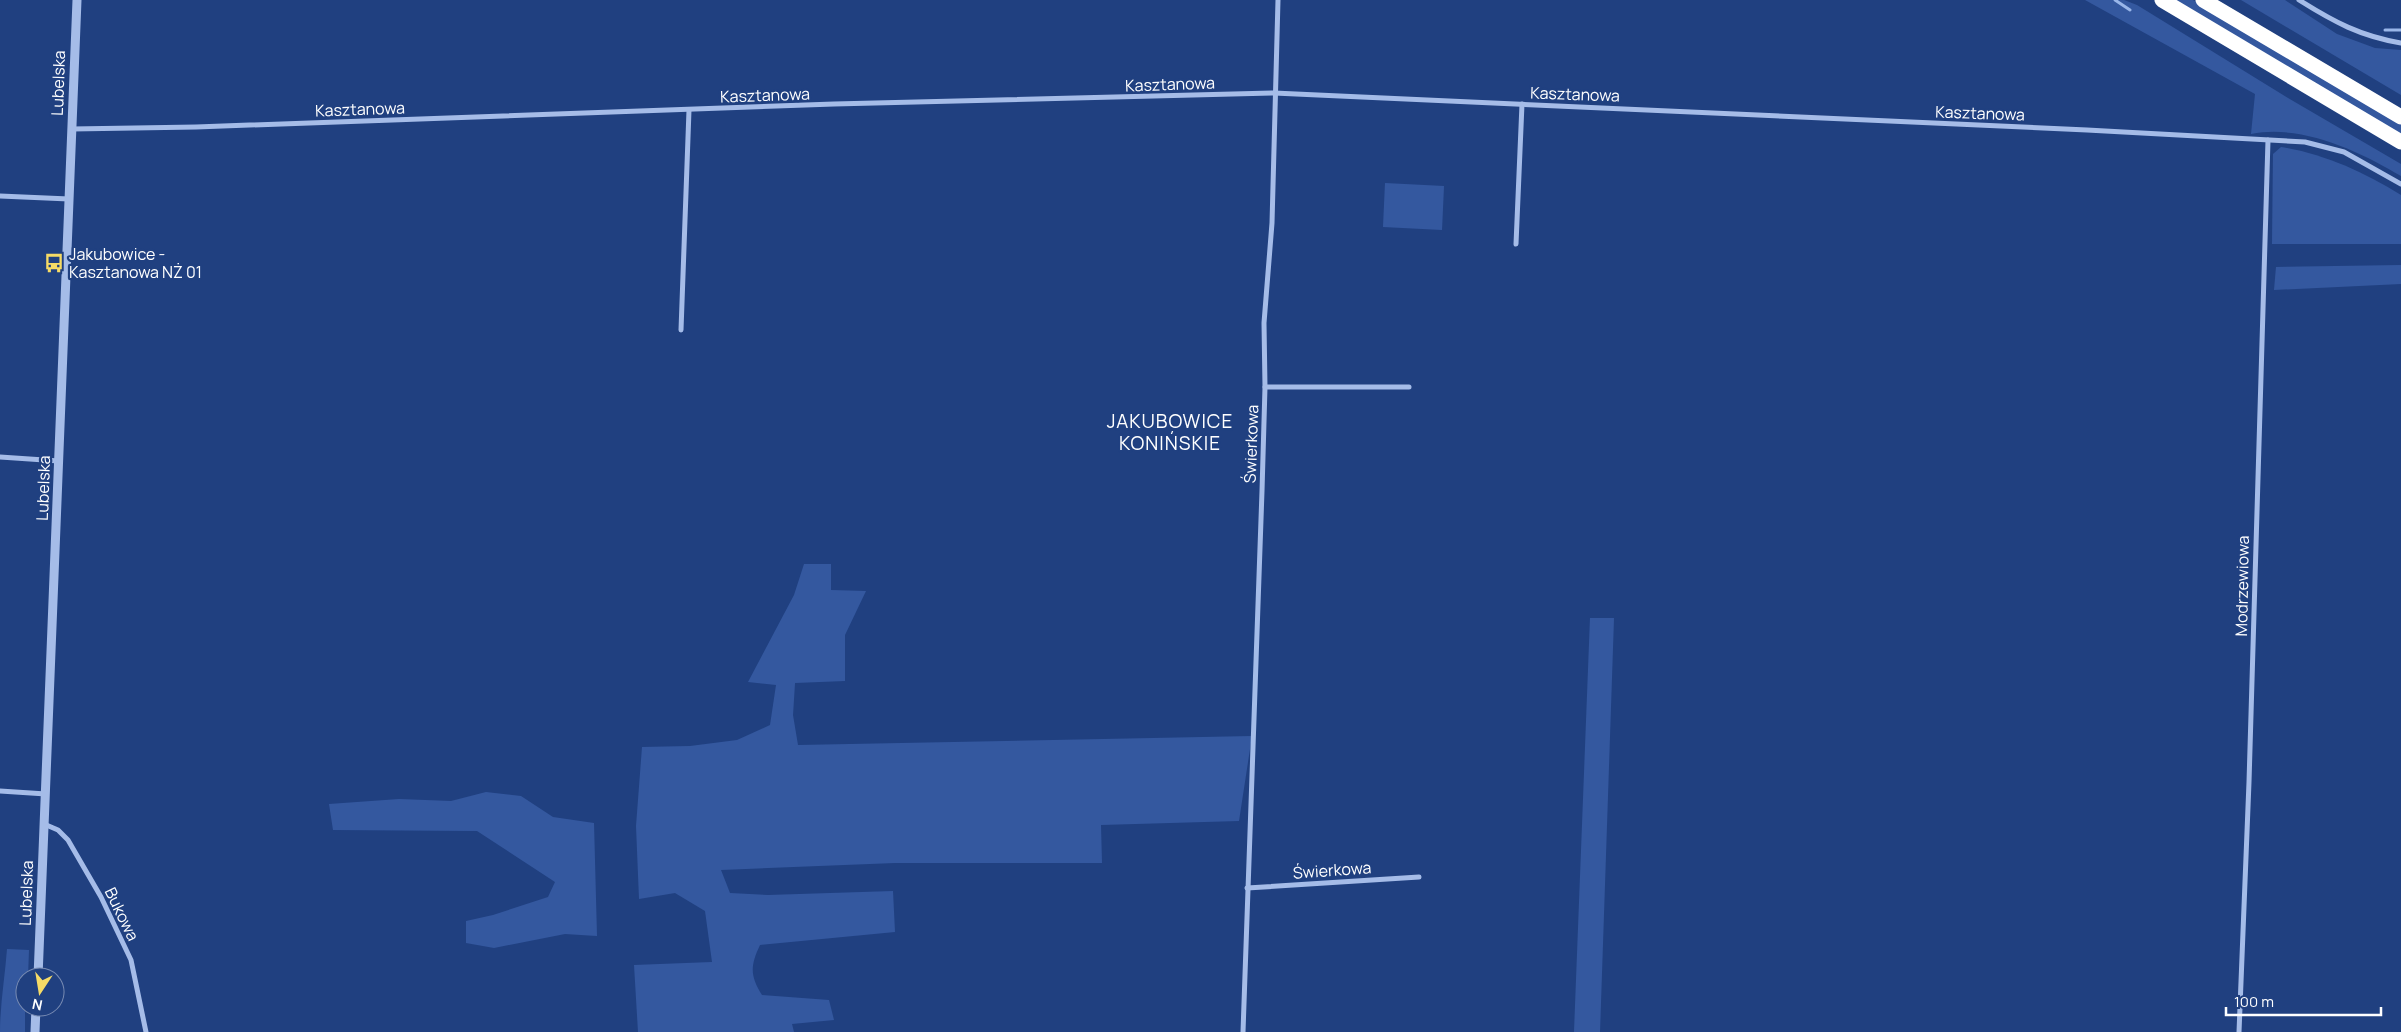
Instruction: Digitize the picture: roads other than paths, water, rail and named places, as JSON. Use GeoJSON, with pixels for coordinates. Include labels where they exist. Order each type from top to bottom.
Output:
{"type":"FeatureCollection","features":[{"type":"Feature","properties":{"kind":"highway"},"geometry":{"type":"LineString","coordinates":[[2162,0],[2401,142]]}},
{"type":"Feature","properties":{"kind":"highway"},"geometry":{"type":"LineString","coordinates":[[2203,0],[2400,116]]}},
{"type":"Feature","properties":{"kind":"street","name":"Lubelska"},"geometry":{"type":"LineString","coordinates":[[38,967],[77,0]]}},
{"type":"Feature","properties":{"kind":"street","name":"Świerkowa"},"geometry":{"type":"LineString","coordinates":[[1243,1032],[1265,387],[1264,323],[1272,223],[1278,0]]}},
{"type":"Feature","properties":{"kind":"street"},"geometry":{"type":"LineString","coordinates":[[2299,0],[2352,30],[2375,38],[2401,43]]}},
{"type":"Feature","properties":{"kind":"street","name":"Kasztanowa"},"geometry":{"type":"LineString","coordinates":[[72,129],[1274,93],[2305,142],[2331,147],[2356,157],[2401,184]]}},
{"type":"Feature","properties":{"kind":"street"},"geometry":{"type":"LineString","coordinates":[[1516,244],[1522,104]]}},
{"type":"Feature","properties":{"kind":"street"},"geometry":{"type":"LineString","coordinates":[[681,330],[689,110]]}},
{"type":"Feature","properties":{"kind":"street","name":"Modrzewiowa"},"geometry":{"type":"LineString","coordinates":[[2239,1032],[2249,790],[2268,140]]}},
{"type":"Feature","properties":{"kind":"street"},"geometry":{"type":"LineString","coordinates":[[0,196],[69,199]]}},
{"type":"Feature","properties":{"kind":"street"},"geometry":{"type":"LineString","coordinates":[[1265,387],[1409,387]]}},
{"type":"Feature","properties":{"kind":"street"},"geometry":{"type":"LineString","coordinates":[[0,457],[59,461]]}},
{"type":"Feature","properties":{"kind":"street"},"geometry":{"type":"LineString","coordinates":[[0,791],[46,794]]}},
{"type":"Feature","properties":{"kind":"street","name":"Bukowa"},"geometry":{"type":"LineString","coordinates":[[44,824],[58,830],[68,840],[101,897],[131,960],[146,1032]]}},
{"type":"Feature","properties":{"kind":"street","name":"Świerkowa"},"geometry":{"type":"LineString","coordinates":[[1247,888],[1419,877]]}},
{"type":"Feature","properties":{"kind":"street"},"geometry":{"type":"LineString","coordinates":[[35,1032],[36,1017]]}},
{"type":"Feature","properties":{"kind":"waterway"},"geometry":{"type":"LineString","coordinates":[[2115,0],[2130,10]]}},
{"type":"Feature","properties":{"kind":"waterway"},"geometry":{"type":"LineString","coordinates":[[2385,30],[2401,30]]}},
{"type":"Feature","properties":{"kind":"place","name":"Jakubowice - Kasztanowa NŻ 01"},"geometry":{"type":"Point","coordinates":[54,263]}},
{"type":"Feature","properties":{"kind":"district","name":"JAKUBOWICE KONIŃSKIE"},"geometry":{"type":"Point","coordinates":[1170,432]}}]}
